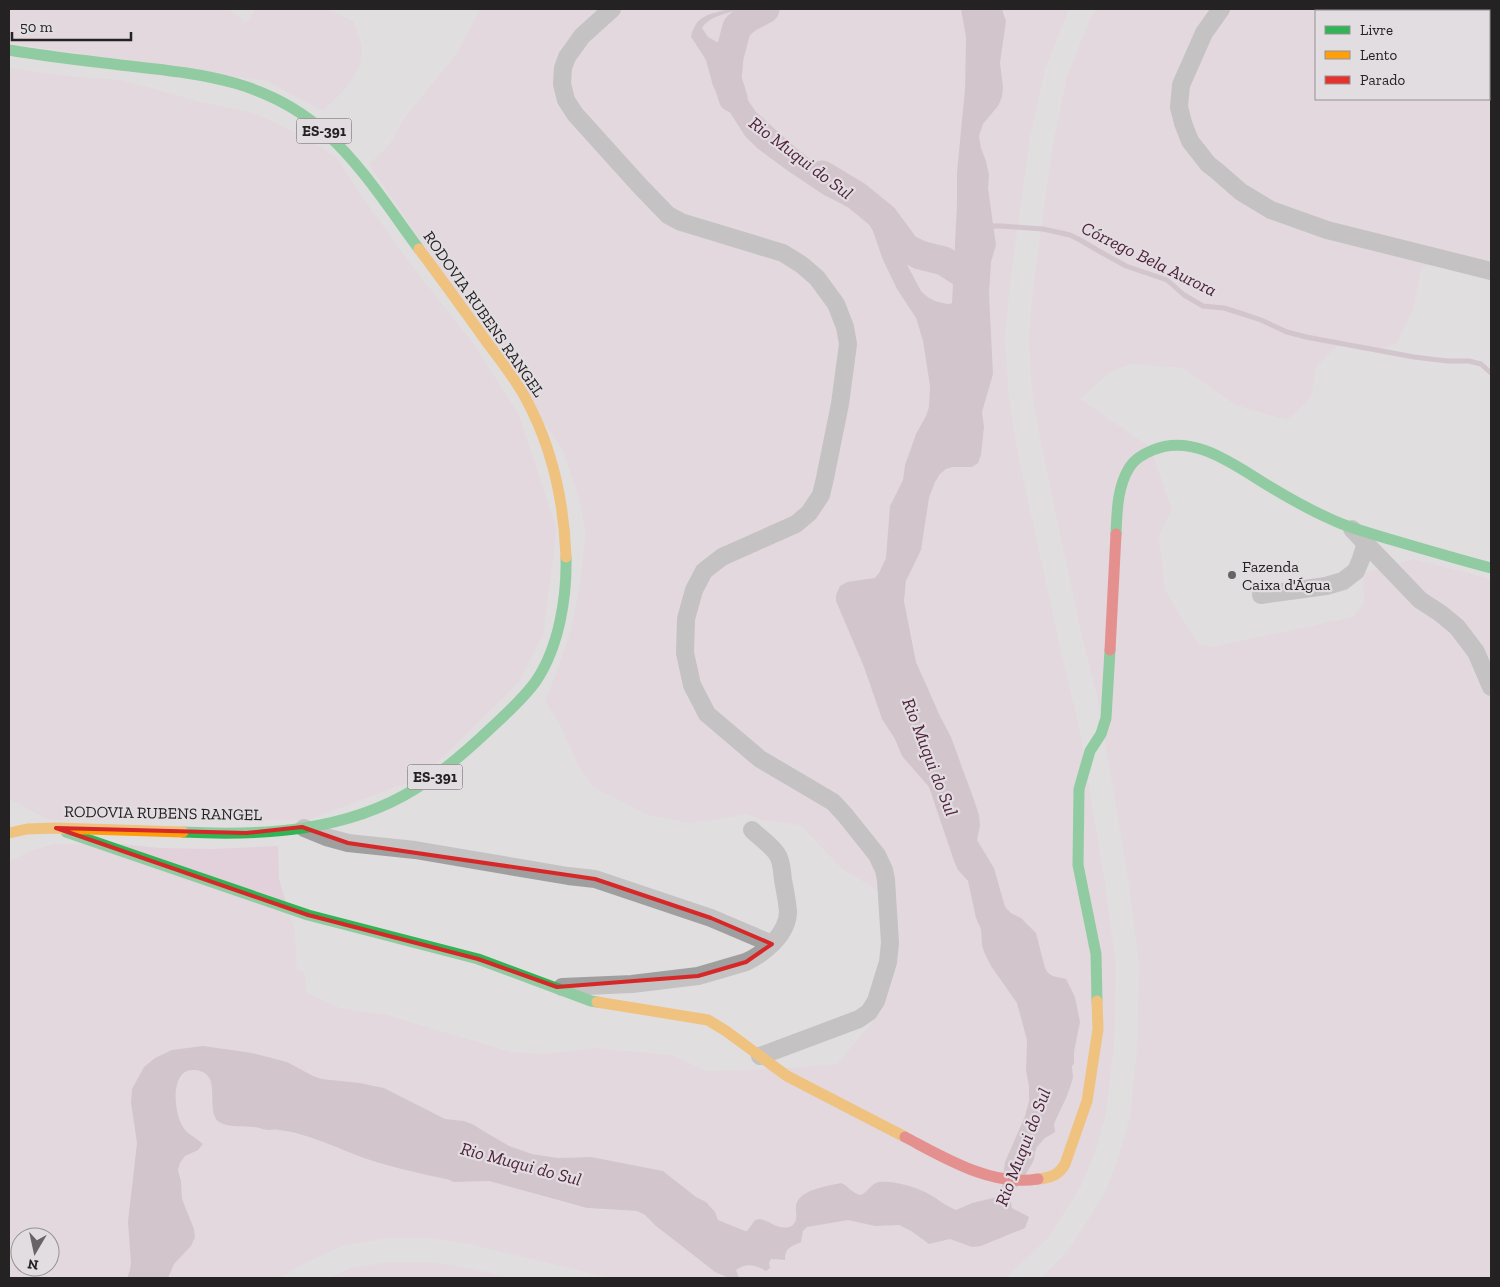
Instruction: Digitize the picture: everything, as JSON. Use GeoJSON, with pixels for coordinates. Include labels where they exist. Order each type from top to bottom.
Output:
{"type":"FeatureCollection","features":[{"type":"Feature","properties":{"kind":"street"},"geometry":{"type":"LineString","coordinates":[[612,9],[582,36],[567,57],[563,68],[562,84],[566,100],[575,114],[668,215],[682,222],[783,253],[802,265],[817,278],[836,304],[845,326],[848,344],[840,404],[820,495],[809,513],[796,524],[722,557],[704,571],[694,590],[686,619],[685,653],[692,685],[707,714],[760,759],[833,802],[877,855],[884,870],[886,880],[890,943],[888,962],[876,1001],[869,1012],[859,1019],[760,1056]]}},
{"type":"Feature","properties":{"kind":"street"},"geometry":{"type":"LineString","coordinates":[[1221,9],[1204,34],[1181,85],[1180,107],[1183,123],[1190,141],[1208,164],[1241,192],[1271,210],[1327,230],[1491,271]]}},
{"type":"Feature","properties":{"kind":"street","name":"RODOVIA RUBENS RANGEL"},"geometry":{"type":"LineString","coordinates":[[9,50],[42,56],[200,73],[229,79],[275,98],[311,119],[338,143],[375,188],[524,396],[542,430],[555,472],[562,508],[567,557],[563,605],[553,645],[541,673],[526,693],[479,741],[438,774],[392,803],[362,814],[327,823],[246,834],[56,828],[27,829],[9,833]]}},
{"type":"Feature","properties":{"kind":"street"},"geometry":{"type":"LineString","coordinates":[[56,828],[308,916],[478,959],[591,1001],[708,1020],[721,1027],[787,1076],[957,1164],[1000,1179],[1039,1180],[1054,1175],[1065,1164],[1087,1101],[1096,1038],[1098,1021],[1096,954],[1078,865],[1080,789],[1090,751],[1101,734],[1106,718],[1118,499],[1123,479],[1130,465],[1139,456],[1161,447],[1189,446],[1224,460],[1287,497],[1319,514],[1350,527],[1491,568]]}},
{"type":"Feature","properties":{"kind":"street"},"geometry":{"type":"LineString","coordinates":[[1350,527],[1420,600],[1457,627],[1476,652],[1491,687]]}},
{"type":"Feature","properties":{"kind":"street"},"geometry":{"type":"LineString","coordinates":[[1261,595],[1326,586],[1343,581],[1356,571],[1366,543]]}},
{"type":"Feature","properties":{"kind":"street"},"geometry":{"type":"LineString","coordinates":[[302,827],[326,837],[348,843],[415,850],[595,879],[711,918],[772,944]]}},
{"type":"Feature","properties":{"kind":"street"},"geometry":{"type":"LineString","coordinates":[[557,988],[632,984],[698,976],[754,959],[772,944],[783,930],[788,910],[777,853],[752,830]]}},
{"type":"Feature","properties":{"kind":"highlighted area"},"geometry":{"type":"Polygon","coordinates":[[[302,827],[348,843],[595,879],[711,918],[772,944],[746,962],[698,976],[557,987],[478,959],[308,915],[56,828],[246,833],[302,827]]]}},
{"type":"Feature","properties":{"kind":"shaded area"},"geometry":{"type":"Polygon","coordinates":[[[9,9],[228,9],[246,22],[256,9],[330,9],[354,22],[362,53],[353,78],[323,111],[267,81],[9,43],[9,9]]]}},
{"type":"Feature","properties":{"kind":"shaded area"},"geometry":{"type":"Polygon","coordinates":[[[480,9],[729,9],[702,17],[694,25],[691,35],[692,40],[706,60],[717,93],[745,136],[757,148],[818,191],[858,213],[873,231],[883,260],[897,289],[916,318],[923,341],[930,386],[929,407],[916,434],[905,465],[903,480],[891,503],[886,558],[879,573],[875,578],[841,586],[836,595],[836,601],[864,667],[882,719],[895,739],[899,750],[929,787],[954,861],[958,870],[968,881],[976,918],[981,929],[984,952],[991,966],[1017,1003],[1027,1040],[1026,1070],[1029,1102],[1005,1162],[1000,1191],[997,1197],[972,1203],[956,1210],[928,1193],[905,1185],[873,1185],[866,1193],[860,1195],[852,1192],[841,1183],[821,1187],[801,1197],[797,1202],[796,1220],[793,1226],[779,1227],[760,1219],[755,1220],[745,1231],[718,1220],[715,1212],[706,1202],[696,1197],[663,1171],[591,1157],[558,1158],[524,1152],[505,1144],[472,1124],[445,1119],[389,1090],[375,1085],[317,1078],[287,1062],[155,1058],[144,1067],[132,1089],[131,1095],[137,1143],[131,1199],[131,1262],[127,1278],[9,1278],[9,862],[28,852],[54,844],[122,844],[159,848],[212,849],[278,846],[279,879],[295,932],[297,970],[304,972],[307,993],[340,1008],[387,1015],[511,1052],[545,1054],[595,1048],[672,1055],[707,1071],[773,1069],[837,1064],[881,1011],[891,899],[841,868],[800,825],[762,820],[746,814],[689,823],[648,815],[593,787],[578,765],[560,725],[545,701],[559,666],[570,630],[581,576],[585,533],[584,520],[576,489],[562,449],[369,164],[390,144],[402,121],[457,53],[480,9]]]}},
{"type":"Feature","properties":{"kind":"shaded area"},"geometry":{"type":"Polygon","coordinates":[[[742,9],[961,9],[966,37],[965,89],[957,172],[952,303],[938,302],[924,294],[896,244],[875,212],[795,147],[756,112],[733,78],[729,66],[728,48],[708,37],[702,28],[714,18],[742,9]]]}},
{"type":"Feature","properties":{"kind":"shaded area"},"geometry":{"type":"Polygon","coordinates":[[[1002,9],[1069,9],[1045,70],[1030,138],[1010,284],[1005,338],[1009,397],[1017,449],[1079,727],[1105,883],[1116,965],[1114,1046],[1106,1113],[1095,1153],[1081,1186],[1049,1237],[1006,1278],[739,1278],[736,1270],[743,1266],[757,1266],[764,1270],[770,1266],[769,1262],[771,1259],[785,1260],[785,1253],[792,1245],[799,1244],[806,1228],[820,1224],[848,1220],[874,1226],[898,1225],[930,1244],[948,1239],[976,1246],[981,1246],[1024,1228],[1019,1212],[1012,1208],[1010,1197],[1034,1160],[1037,1147],[1047,1136],[1058,1118],[1073,1078],[1072,1066],[1080,1022],[1066,979],[1049,974],[1045,968],[1036,933],[1026,922],[1005,907],[994,868],[977,840],[980,826],[963,768],[951,737],[916,662],[904,595],[908,576],[921,550],[929,498],[935,482],[946,469],[972,466],[980,459],[981,455],[984,427],[982,412],[993,374],[989,294],[991,262],[996,245],[988,188],[989,175],[979,136],[983,124],[998,106],[1003,87],[1000,63],[1005,15],[1002,9]]]}},
{"type":"Feature","properties":{"kind":"shaded area"},"geometry":{"type":"Polygon","coordinates":[[[1096,9],[1491,9],[1491,274],[1441,257],[1421,269],[1413,310],[1397,343],[1382,349],[1339,344],[1316,367],[1312,394],[1306,403],[1287,420],[1235,405],[1183,368],[1132,364],[1110,372],[1080,399],[1150,447],[1172,510],[1159,536],[1165,590],[1198,644],[1211,647],[1353,617],[1364,603],[1363,573],[1413,559],[1491,579],[1491,1278],[1041,1278],[1067,1252],[1102,1198],[1117,1161],[1130,1117],[1137,1047],[1139,964],[1128,879],[1098,700],[1081,633],[1032,393],[1029,338],[1033,287],[1053,143],[1067,77],[1089,21],[1096,9]]]}},
{"type":"Feature","properties":{"kind":"shaded area"},"geometry":{"type":"Polygon","coordinates":[[[9,68],[77,77],[122,80],[201,102],[254,113],[305,137],[337,158],[412,266],[473,343],[519,415],[556,527],[543,635],[519,682],[423,777],[307,820],[49,820],[9,799],[9,68]]]}},
{"type":"Feature","properties":{"kind":"shaded area"},"geometry":{"type":"Polygon","coordinates":[[[192,1070],[202,1071],[209,1077],[215,1117],[225,1125],[279,1130],[323,1141],[391,1167],[453,1182],[489,1181],[580,1207],[600,1210],[637,1211],[645,1215],[701,1262],[715,1272],[729,1278],[610,1278],[473,1245],[433,1238],[387,1238],[342,1246],[279,1278],[168,1278],[174,1264],[193,1243],[195,1233],[182,1199],[181,1178],[178,1170],[185,1156],[202,1146],[201,1142],[183,1128],[179,1121],[175,1104],[175,1095],[180,1079],[192,1070]]]}},
{"type":"Feature","properties":{"kind":"shaded area"},"geometry":{"type":"Polygon","coordinates":[[[388,1262],[432,1262],[511,1278],[329,1278],[350,1268],[388,1262]]]}},
{"type":"Feature","properties":{"kind":"water"},"geometry":{"type":"Polygon","coordinates":[[[729,9],[742,9],[714,18],[702,28],[708,37],[728,48],[729,66],[733,78],[756,112],[795,147],[875,212],[896,244],[921,291],[927,297],[950,304],[952,303],[957,172],[965,89],[966,37],[961,9],[1002,9],[1006,21],[1000,63],[1003,87],[1002,97],[998,106],[983,124],[979,136],[989,175],[988,188],[996,245],[991,262],[989,294],[993,374],[982,412],[984,427],[981,455],[978,463],[972,467],[946,469],[935,482],[929,498],[921,550],[906,581],[904,601],[916,662],[951,737],[974,800],[980,826],[977,840],[994,868],[1005,907],[1011,913],[1021,918],[1036,933],[1047,971],[1051,975],[1066,979],[1075,997],[1080,1022],[1074,1052],[1074,1064],[1072,1066],[1073,1078],[1054,1124],[1055,1132],[1045,1138],[1037,1147],[1034,1160],[1010,1197],[1012,1208],[1029,1217],[1025,1228],[981,1246],[972,1247],[950,1239],[929,1244],[899,1225],[875,1226],[848,1220],[807,1227],[803,1231],[801,1242],[787,1250],[785,1260],[771,1259],[769,1263],[770,1268],[766,1271],[747,1265],[736,1270],[739,1278],[729,1278],[715,1272],[656,1226],[645,1215],[637,1211],[587,1208],[489,1181],[453,1182],[373,1161],[303,1135],[223,1124],[218,1121],[213,1111],[211,1081],[202,1072],[194,1070],[186,1072],[180,1077],[177,1084],[176,1103],[177,1112],[183,1127],[203,1144],[198,1150],[185,1156],[178,1170],[182,1199],[194,1229],[195,1237],[191,1246],[174,1264],[168,1278],[127,1278],[131,1262],[128,1222],[137,1143],[131,1103],[132,1089],[144,1067],[155,1058],[172,1050],[203,1046],[252,1053],[287,1062],[322,1079],[360,1083],[384,1088],[445,1119],[472,1124],[509,1146],[532,1154],[558,1158],[591,1157],[663,1171],[696,1197],[706,1202],[715,1212],[718,1220],[745,1231],[755,1220],[760,1219],[779,1227],[792,1226],[796,1220],[797,1202],[801,1197],[821,1187],[841,1183],[860,1195],[879,1182],[904,1185],[924,1191],[956,1210],[972,1203],[997,1197],[1002,1186],[1005,1162],[1025,1116],[1029,1101],[1026,1070],[1027,1040],[1017,1003],[991,966],[984,952],[981,929],[976,918],[968,881],[958,870],[954,861],[929,787],[902,756],[895,739],[882,719],[864,667],[836,601],[836,595],[840,586],[847,582],[875,578],[886,558],[890,506],[903,480],[905,465],[916,434],[929,407],[930,386],[923,341],[916,318],[897,289],[868,223],[852,209],[824,195],[757,148],[745,136],[713,86],[706,60],[691,37],[696,24],[704,17],[729,9]]]}},
{"type":"Feature","properties":{"kind":"waterway","name":"Rio Muqui do Sul"},"geometry":{"type":"LineString","coordinates":[[733,98],[727,79],[729,57],[737,27],[748,18],[765,9]]}},
{"type":"Feature","properties":{"kind":"waterway","name":"Rio Muqui do Sul"},"geometry":{"type":"LineString","coordinates":[[822,175],[857,196],[884,218],[906,248],[920,255],[944,261],[959,271]]}},
{"type":"Feature","properties":{"kind":"waterway","name":"Córrego Bela Aurora"},"geometry":{"type":"LineString","coordinates":[[988,226],[1043,229],[1070,235],[1126,266],[1167,280],[1184,295],[1203,306],[1224,308],[1261,320],[1287,332],[1414,357],[1447,361],[1469,361],[1481,364],[1491,373]]}},
{"type":"Feature","properties":{"kind":"traffic: fast"},"geometry":{"type":"LineString","coordinates":[[9,50],[209,77],[259,91],[282,102],[305,116],[340,147],[376,189],[419,249]]}},
{"type":"Feature","properties":{"kind":"traffic: fast"},"geometry":{"type":"LineString","coordinates":[[1116,534],[1120,492],[1125,476],[1133,462],[1153,450],[1169,446],[1185,446],[1201,449],[1216,455],[1297,502],[1341,524],[1491,568]]}},
{"type":"Feature","properties":{"kind":"traffic: fast"},"geometry":{"type":"LineString","coordinates":[[183,832],[242,833],[302,828],[332,823],[388,803],[415,789],[435,775],[504,716],[521,699],[544,668],[551,653],[560,621],[565,588],[566,557]]}},
{"type":"Feature","properties":{"kind":"traffic: fast"},"geometry":{"type":"LineString","coordinates":[[1097,1001],[1096,954],[1078,865],[1079,789],[1090,751],[1101,734],[1106,718],[1110,650]]}},
{"type":"Feature","properties":{"kind":"traffic: fast"},"geometry":{"type":"LineString","coordinates":[[66,832],[308,915],[478,959],[597,1002]]}},
{"type":"Feature","properties":{"kind":"traffic: slow"},"geometry":{"type":"LineString","coordinates":[[419,249],[513,378],[535,417],[555,475],[563,516],[566,557]]}},
{"type":"Feature","properties":{"kind":"traffic: slow"},"geometry":{"type":"LineString","coordinates":[[9,833],[27,829],[56,828],[183,832]]}},
{"type":"Feature","properties":{"kind":"traffic: slow"},"geometry":{"type":"LineString","coordinates":[[1038,1179],[1054,1175],[1065,1164],[1087,1101],[1098,1029],[1097,1001]]}},
{"type":"Feature","properties":{"kind":"traffic: slow"},"geometry":{"type":"LineString","coordinates":[[597,1002],[708,1020],[787,1076],[905,1137]]}},
{"type":"Feature","properties":{"kind":"traffic: jam"},"geometry":{"type":"LineString","coordinates":[[1110,650],[1116,534]]}},
{"type":"Feature","properties":{"kind":"traffic: jam"},"geometry":{"type":"LineString","coordinates":[[905,1137],[953,1162],[986,1175],[1003,1179],[1038,1179]]}},
{"type":"Feature","properties":{"kind":"place","name":"Fazenda Caixa d'Água"},"geometry":{"type":"Point","coordinates":[1232,575]}}]}
